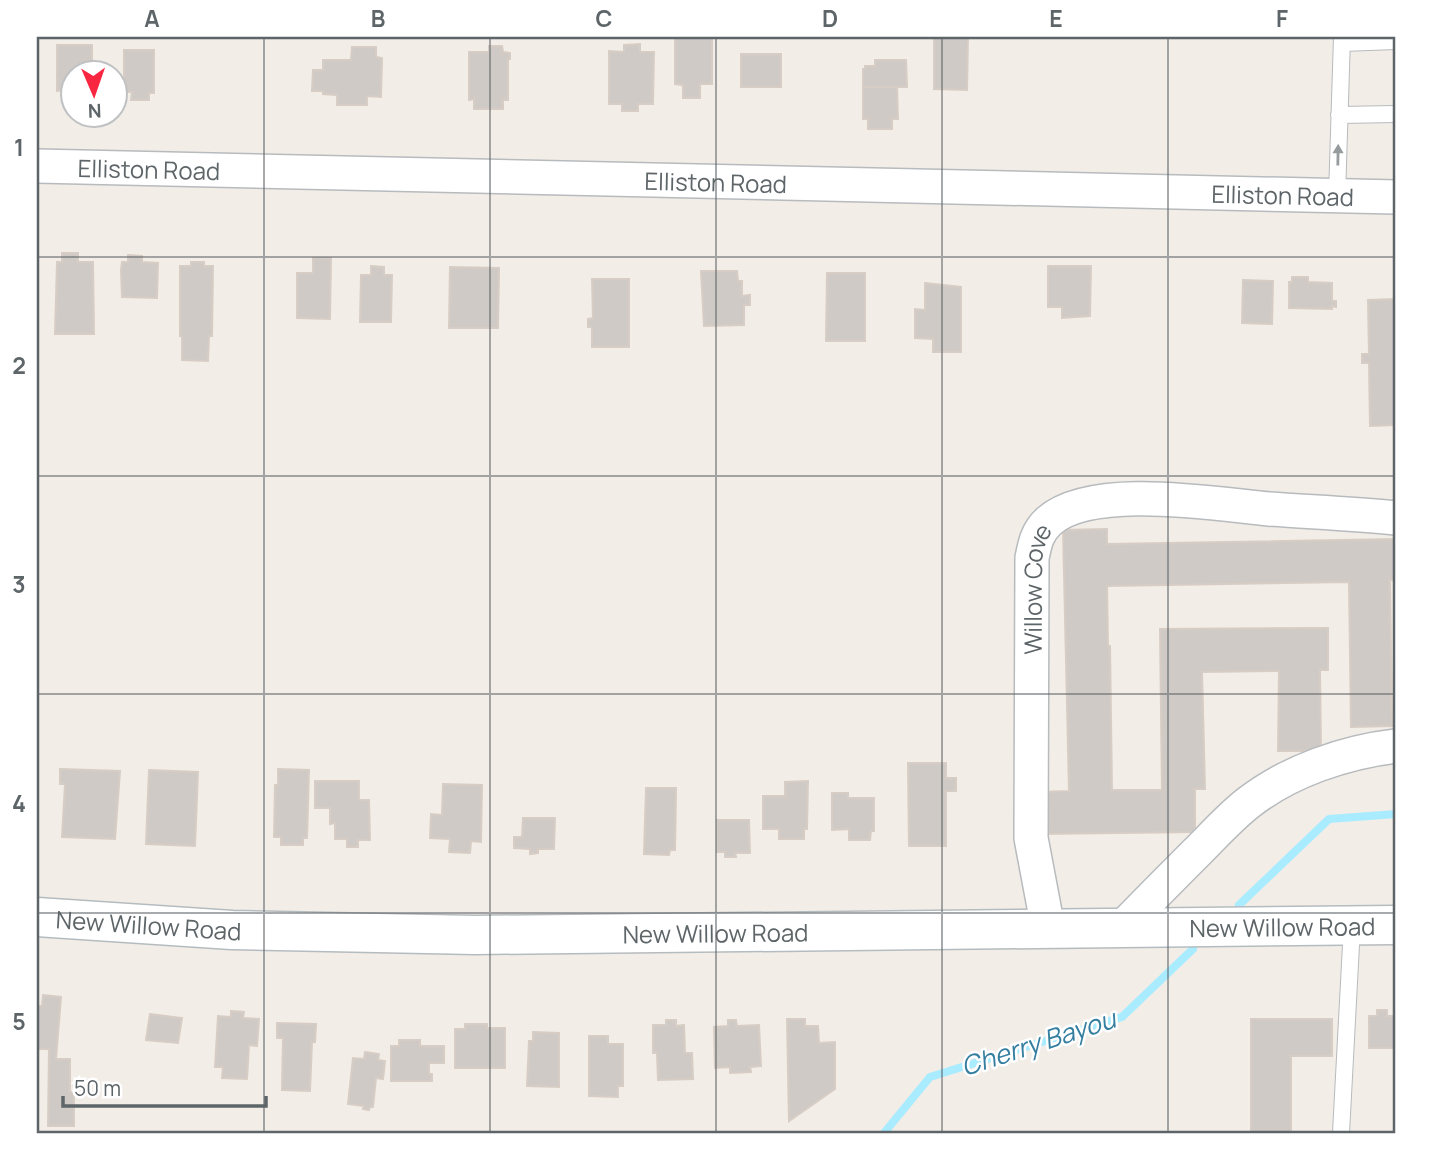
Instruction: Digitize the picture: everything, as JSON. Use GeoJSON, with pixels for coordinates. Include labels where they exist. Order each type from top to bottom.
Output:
{"type":"FeatureCollection","features":[{"type":"Feature","properties":{"kind":"main road","name":"New Willow Road"},"geometry":{"type":"LineString","coordinates":[[37,917],[232,930],[393,934],[1396,925]]}},
{"type":"Feature","properties":{"kind":"street","name":"Elliston Road"},"geometry":{"type":"LineString","coordinates":[[37,166],[1396,197]]}},
{"type":"Feature","properties":{"kind":"street","name":"Willow Cove"},"geometry":{"type":"LineString","coordinates":[[1048,928],[1032,856],[1031,838],[1032,558],[1037,535],[1051,519],[1075,507],[1111,501],[1204,500],[1267,509],[1396,518]]}},
{"type":"Feature","properties":{"kind":"street"},"geometry":{"type":"LineString","coordinates":[[1122,928],[1231,818],[1269,789],[1293,776],[1339,758],[1396,746]]}},
{"type":"Feature","properties":{"kind":"lane"},"geometry":{"type":"LineString","coordinates":[[1337,196],[1342,40],[1396,41]]}},
{"type":"Feature","properties":{"kind":"lane"},"geometry":{"type":"LineString","coordinates":[[1339,115],[1396,114]]}},
{"type":"Feature","properties":{"kind":"lane"},"geometry":{"type":"LineString","coordinates":[[1341,1133],[1352,926]]}},
{"type":"Feature","properties":{"kind":"building"},"geometry":{"type":"Polygon","coordinates":[[[675,37],[712,37],[712,84],[700,84],[700,98],[683,98],[683,85],[675,84],[675,37]]]}},
{"type":"Feature","properties":{"kind":"building"},"geometry":{"type":"Polygon","coordinates":[[[934,37],[968,37],[967,90],[934,89],[934,37]]]}},
{"type":"Feature","properties":{"kind":"building"},"geometry":{"type":"Polygon","coordinates":[[[640,44],[640,52],[654,52],[653,104],[638,104],[638,111],[622,111],[622,104],[609,104],[609,51],[624,52],[624,45],[640,44]]]}},
{"type":"Feature","properties":{"kind":"building"},"geometry":{"type":"Polygon","coordinates":[[[57,45],[92,45],[92,60],[60,60],[60,91],[57,91],[57,45]]]}},
{"type":"Feature","properties":{"kind":"building"},"geometry":{"type":"Polygon","coordinates":[[[489,46],[502,46],[503,52],[510,53],[508,100],[503,100],[503,109],[474,109],[474,99],[469,100],[469,52],[489,52],[489,46]]]}},
{"type":"Feature","properties":{"kind":"building"},"geometry":{"type":"Polygon","coordinates":[[[352,47],[376,47],[376,57],[382,58],[381,97],[367,96],[367,105],[337,105],[337,95],[312,91],[313,70],[323,70],[323,60],[351,60],[352,47]]]}},
{"type":"Feature","properties":{"kind":"building"},"geometry":{"type":"Polygon","coordinates":[[[124,50],[154,50],[154,93],[149,93],[149,100],[131,100],[130,60],[124,60],[124,50]]]}},
{"type":"Feature","properties":{"kind":"building"},"geometry":{"type":"Polygon","coordinates":[[[741,54],[781,54],[781,87],[741,87],[741,54]]]}},
{"type":"Feature","properties":{"kind":"building"},"geometry":{"type":"Polygon","coordinates":[[[875,60],[906,60],[907,87],[863,87],[863,69],[865,66],[875,66],[875,60]]]}},
{"type":"Feature","properties":{"kind":"building"},"geometry":{"type":"Polygon","coordinates":[[[863,87],[897,87],[898,119],[892,119],[892,129],[868,129],[868,119],[863,119],[863,87]]]}},
{"type":"Feature","properties":{"kind":"building"},"geometry":{"type":"Polygon","coordinates":[[[62,253],[78,253],[78,262],[93,262],[94,334],[55,334],[57,262],[62,262],[62,253]]]}},
{"type":"Feature","properties":{"kind":"building"},"geometry":{"type":"Polygon","coordinates":[[[128,255],[142,256],[142,262],[158,263],[157,298],[122,297],[122,262],[128,262],[128,255]]]}},
{"type":"Feature","properties":{"kind":"building"},"geometry":{"type":"Polygon","coordinates":[[[313,258],[331,258],[330,319],[297,318],[297,273],[313,273],[313,258]]]}},
{"type":"Feature","properties":{"kind":"building"},"geometry":{"type":"Polygon","coordinates":[[[191,262],[204,262],[204,266],[213,266],[212,336],[209,336],[208,361],[182,360],[180,266],[191,266],[191,262]]]}},
{"type":"Feature","properties":{"kind":"building"},"geometry":{"type":"Polygon","coordinates":[[[371,266],[384,267],[384,275],[392,275],[391,322],[360,322],[361,275],[371,275],[371,266]]]}},
{"type":"Feature","properties":{"kind":"building"},"geometry":{"type":"Polygon","coordinates":[[[1048,266],[1091,266],[1090,316],[1062,318],[1062,307],[1048,307],[1048,266]]]}},
{"type":"Feature","properties":{"kind":"building"},"geometry":{"type":"Polygon","coordinates":[[[450,267],[499,268],[498,328],[449,328],[450,267]]]}},
{"type":"Feature","properties":{"kind":"building"},"geometry":{"type":"Polygon","coordinates":[[[701,271],[737,271],[738,281],[742,281],[742,296],[750,295],[750,305],[744,305],[744,325],[704,326],[701,271]]]}},
{"type":"Feature","properties":{"kind":"building"},"geometry":{"type":"Polygon","coordinates":[[[827,273],[865,273],[865,341],[826,341],[827,273]]]}},
{"type":"Feature","properties":{"kind":"building"},"geometry":{"type":"Polygon","coordinates":[[[1292,277],[1308,277],[1308,282],[1332,283],[1332,301],[1336,301],[1336,307],[1289,308],[1289,282],[1292,282],[1292,277]]]}},
{"type":"Feature","properties":{"kind":"building"},"geometry":{"type":"Polygon","coordinates":[[[592,279],[629,279],[629,347],[592,347],[592,327],[588,327],[588,319],[593,318],[592,279]]]}},
{"type":"Feature","properties":{"kind":"building"},"geometry":{"type":"Polygon","coordinates":[[[1243,280],[1273,281],[1272,324],[1242,323],[1243,280]]]}},
{"type":"Feature","properties":{"kind":"building"},"geometry":{"type":"Polygon","coordinates":[[[925,283],[961,287],[961,352],[933,352],[933,339],[915,338],[915,309],[925,310],[925,283]]]}},
{"type":"Feature","properties":{"kind":"building"},"geometry":{"type":"Polygon","coordinates":[[[1396,299],[1396,425],[1370,426],[1369,363],[1362,363],[1362,354],[1369,354],[1368,300],[1396,299]]]}},
{"type":"Feature","properties":{"kind":"building"},"geometry":{"type":"Polygon","coordinates":[[[1107,529],[1107,544],[1396,539],[1396,580],[1390,580],[1392,726],[1351,727],[1349,582],[1107,586],[1112,790],[1162,790],[1160,629],[1328,628],[1328,670],[1320,670],[1321,751],[1278,751],[1279,671],[1202,672],[1205,789],[1193,789],[1195,832],[1041,834],[1041,792],[1069,791],[1063,530],[1107,529]]]}},
{"type":"Feature","properties":{"kind":"building"},"geometry":{"type":"Polygon","coordinates":[[[908,763],[946,763],[946,778],[956,778],[956,791],[946,791],[946,846],[909,846],[908,763]]]}},
{"type":"Feature","properties":{"kind":"building"},"geometry":{"type":"Polygon","coordinates":[[[60,769],[120,771],[115,839],[62,837],[65,784],[60,784],[60,769]]]}},
{"type":"Feature","properties":{"kind":"building"},"geometry":{"type":"Polygon","coordinates":[[[278,769],[309,770],[307,838],[303,838],[303,845],[281,845],[281,837],[274,837],[278,769]]]}},
{"type":"Feature","properties":{"kind":"building"},"geometry":{"type":"Polygon","coordinates":[[[149,770],[198,772],[195,846],[146,844],[149,770]]]}},
{"type":"Feature","properties":{"kind":"building"},"geometry":{"type":"Polygon","coordinates":[[[315,781],[359,781],[359,800],[369,800],[370,840],[358,840],[358,847],[347,847],[347,839],[335,839],[335,823],[330,824],[330,808],[315,808],[315,781]]]}},
{"type":"Feature","properties":{"kind":"building"},"geometry":{"type":"Polygon","coordinates":[[[808,781],[807,829],[804,829],[804,839],[779,839],[779,829],[763,829],[763,796],[785,796],[785,782],[808,781]]]}},
{"type":"Feature","properties":{"kind":"building"},"geometry":{"type":"Polygon","coordinates":[[[443,784],[482,785],[481,842],[471,841],[470,853],[449,852],[450,839],[430,838],[431,814],[442,815],[443,784]]]}},
{"type":"Feature","properties":{"kind":"building"},"geometry":{"type":"Polygon","coordinates":[[[646,788],[676,788],[675,850],[670,850],[669,855],[644,854],[646,788]]]}},
{"type":"Feature","properties":{"kind":"building"},"geometry":{"type":"Polygon","coordinates":[[[832,793],[848,793],[848,798],[874,798],[874,831],[871,831],[870,840],[849,840],[849,829],[832,830],[832,793]]]}},
{"type":"Feature","properties":{"kind":"building"},"geometry":{"type":"Polygon","coordinates":[[[523,818],[555,818],[554,849],[538,849],[538,853],[530,854],[530,849],[514,848],[514,837],[522,837],[523,818]]]}},
{"type":"Feature","properties":{"kind":"building"},"geometry":{"type":"Polygon","coordinates":[[[717,820],[749,820],[750,853],[735,853],[736,857],[725,857],[725,852],[717,852],[717,820]]]}},
{"type":"Feature","properties":{"kind":"building"},"geometry":{"type":"Polygon","coordinates":[[[43,995],[61,997],[56,1059],[70,1059],[74,1126],[48,1126],[49,1049],[37,1049],[37,1006],[42,1006],[43,995]]]}},
{"type":"Feature","properties":{"kind":"building"},"geometry":{"type":"Polygon","coordinates":[[[1377,1010],[1387,1010],[1387,1016],[1396,1016],[1396,1048],[1369,1048],[1369,1016],[1377,1016],[1377,1010]]]}},
{"type":"Feature","properties":{"kind":"building"},"geometry":{"type":"Polygon","coordinates":[[[231,1011],[244,1012],[243,1018],[259,1019],[257,1046],[249,1045],[247,1079],[222,1078],[223,1067],[215,1067],[218,1016],[231,1017],[231,1011]]]}},
{"type":"Feature","properties":{"kind":"building"},"geometry":{"type":"Polygon","coordinates":[[[150,1014],[182,1018],[178,1043],[146,1040],[150,1014]]]}},
{"type":"Feature","properties":{"kind":"building"},"geometry":{"type":"Polygon","coordinates":[[[787,1019],[805,1019],[805,1026],[818,1026],[819,1043],[835,1042],[835,1089],[789,1121],[787,1019]]]}},
{"type":"Feature","properties":{"kind":"building"},"geometry":{"type":"Polygon","coordinates":[[[1251,1019],[1332,1019],[1332,1056],[1291,1056],[1291,1133],[1251,1133],[1251,1019]]]}},
{"type":"Feature","properties":{"kind":"building"},"geometry":{"type":"Polygon","coordinates":[[[666,1020],[676,1020],[676,1026],[684,1025],[685,1053],[692,1053],[693,1079],[658,1080],[657,1053],[653,1053],[653,1025],[666,1025],[666,1020]]]}},
{"type":"Feature","properties":{"kind":"building"},"geometry":{"type":"Polygon","coordinates":[[[728,1020],[736,1020],[737,1026],[759,1025],[761,1066],[750,1067],[751,1072],[730,1073],[730,1067],[715,1068],[714,1027],[728,1026],[728,1020]]]}},
{"type":"Feature","properties":{"kind":"building"},"geometry":{"type":"Polygon","coordinates":[[[277,1023],[316,1024],[315,1042],[312,1042],[310,1091],[282,1090],[283,1038],[277,1038],[277,1023]]]}},
{"type":"Feature","properties":{"kind":"building"},"geometry":{"type":"Polygon","coordinates":[[[465,1024],[487,1024],[487,1028],[505,1028],[505,1068],[455,1068],[455,1029],[465,1029],[465,1024]]]}},
{"type":"Feature","properties":{"kind":"building"},"geometry":{"type":"Polygon","coordinates":[[[533,1032],[559,1033],[559,1087],[527,1086],[529,1041],[533,1041],[533,1032]]]}},
{"type":"Feature","properties":{"kind":"building"},"geometry":{"type":"Polygon","coordinates":[[[589,1036],[608,1036],[608,1044],[623,1044],[623,1086],[618,1086],[618,1097],[589,1096],[589,1036]]]}},
{"type":"Feature","properties":{"kind":"building"},"geometry":{"type":"Polygon","coordinates":[[[399,1040],[420,1040],[420,1046],[444,1046],[444,1063],[429,1063],[432,1081],[391,1081],[391,1046],[399,1046],[399,1040]]]}},
{"type":"Feature","properties":{"kind":"building"},"geometry":{"type":"Polygon","coordinates":[[[365,1052],[379,1054],[378,1060],[385,1061],[383,1079],[376,1078],[373,1107],[369,1110],[363,1109],[364,1106],[348,1104],[353,1058],[364,1059],[365,1052]]]}},
{"type":"Feature","properties":{"kind":"waterway","name":"Cherry Bayou"},"geometry":{"type":"LineString","coordinates":[[1239,905],[1329,819],[1396,814]]}},
{"type":"Feature","properties":{"kind":"waterway","name":"Cherry Bayou"},"geometry":{"type":"LineString","coordinates":[[884,1133],[930,1077],[1122,1017],[1193,949]]}}]}
